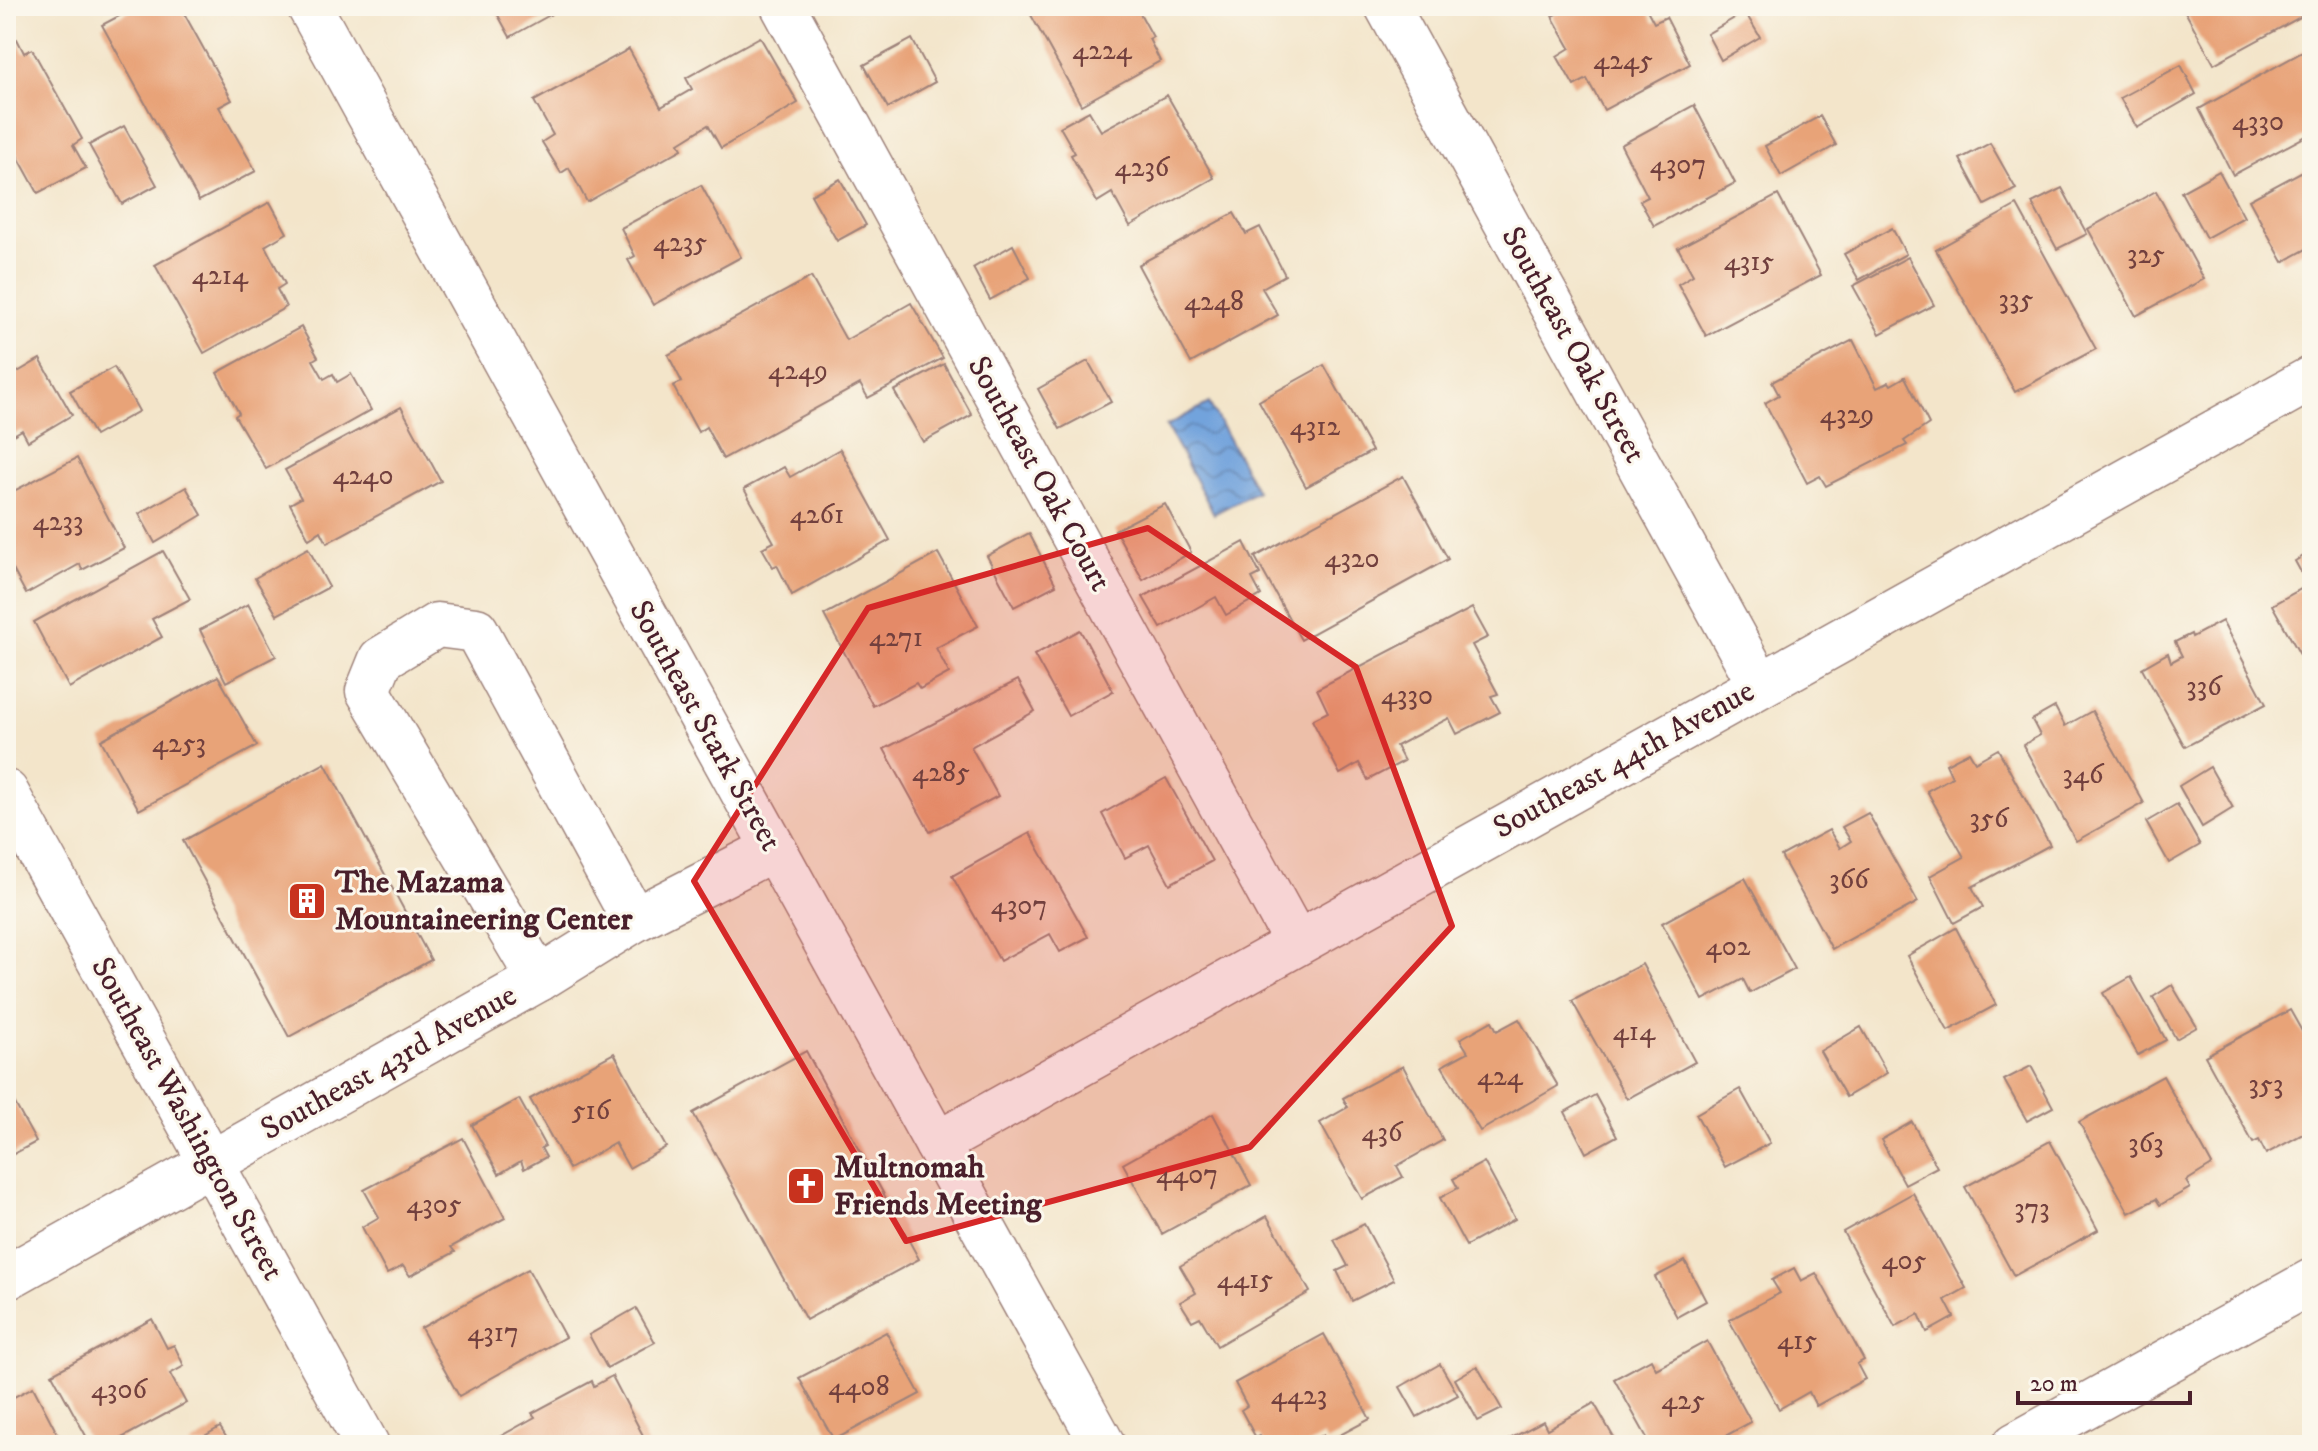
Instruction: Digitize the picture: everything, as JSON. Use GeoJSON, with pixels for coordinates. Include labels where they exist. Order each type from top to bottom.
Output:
{"type":"FeatureCollection","features":[{"type":"Feature","properties":{"kind":"street","name":"Southeast Stark Street"},"geometry":{"type":"LineString","coordinates":[[309,6],[1103,1445]]}},
{"type":"Feature","properties":{"kind":"street","name":"Southeast Oak Court"},"geometry":{"type":"LineString","coordinates":[[783,6],[1296,942]]}},
{"type":"Feature","properties":{"kind":"street","name":"Southeast Oak Street"},"geometry":{"type":"LineString","coordinates":[[1387,6],[1760,685]]}},
{"type":"Feature","properties":{"kind":"street","name":"Southeast 44th Avenue"},"geometry":{"type":"LineString","coordinates":[[937,1144],[2312,378]]}},
{"type":"Feature","properties":{"kind":"street"},"geometry":{"type":"LineString","coordinates":[[539,979],[368,691],[381,659],[437,625],[476,630],[634,920]]}},
{"type":"Feature","properties":{"kind":"street","name":"Southeast Washington Street"},"geometry":{"type":"LineString","coordinates":[[6,792],[367,1445]]}},
{"type":"Feature","properties":{"kind":"street","name":"Southeast 43rd Avenue"},"geometry":{"type":"LineString","coordinates":[[6,1278],[539,979],[634,920],[773,849]]}},
{"type":"Feature","properties":{"kind":"street"},"geometry":{"type":"LineString","coordinates":[[2015,1445],[2312,1281]]}},
{"type":"Feature","properties":{"kind":"highlighted area"},"geometry":{"type":"Polygon","coordinates":[[[1148,528],[1356,667],[1452,926],[1250,1147],[906,1241],[694,881],[868,608],[1148,528]]]}},
{"type":"Feature","properties":{"kind":"water"},"geometry":{"type":"Polygon","coordinates":[[[1209,403],[1257,491],[1214,514],[1166,426],[1209,403]]]}},
{"type":"Feature","properties":{"kind":"building"},"geometry":{"type":"Polygon","coordinates":[[[138,6],[180,6],[232,100],[219,107],[256,171],[199,201],[102,25],[138,6]]]}},
{"type":"Feature","properties":{"kind":"building"},"geometry":{"type":"Polygon","coordinates":[[[493,6],[566,6],[510,37],[493,6]]]}},
{"type":"Feature","properties":{"kind":"building"},"geometry":{"type":"Polygon","coordinates":[[[1026,6],[1136,6],[1153,37],[1149,39],[1160,61],[1081,105],[1026,6]]]}},
{"type":"Feature","properties":{"kind":"building"},"geometry":{"type":"Polygon","coordinates":[[[1571,6],[1645,6],[1654,23],[1666,17],[1690,64],[1604,110],[1587,79],[1574,86],[1557,56],[1570,48],[1552,16],[1571,6]]]}},
{"type":"Feature","properties":{"kind":"building"},"geometry":{"type":"Polygon","coordinates":[[[2182,6],[2300,6],[2304,15],[2214,64],[2182,6]]]}},
{"type":"Feature","properties":{"kind":"building"},"geometry":{"type":"Polygon","coordinates":[[[1745,12],[1760,37],[1721,60],[1707,34],[1745,12]]]}},
{"type":"Feature","properties":{"kind":"building"},"geometry":{"type":"Polygon","coordinates":[[[760,37],[798,103],[721,148],[708,125],[679,143],[682,149],[587,202],[569,168],[561,173],[542,142],[553,135],[534,101],[629,49],[661,107],[692,89],[686,78],[760,37]]]}},
{"type":"Feature","properties":{"kind":"building"},"geometry":{"type":"Polygon","coordinates":[[[17,39],[24,53],[32,49],[82,139],[73,145],[86,168],[38,193],[6,135],[6,45],[17,39]]]}},
{"type":"Feature","properties":{"kind":"building"},"geometry":{"type":"Polygon","coordinates":[[[912,39],[935,82],[888,108],[864,65],[912,39]]]}},
{"type":"Feature","properties":{"kind":"building"},"geometry":{"type":"Polygon","coordinates":[[[2304,51],[2312,64],[2312,133],[2233,175],[2199,109],[2304,51]]]}},
{"type":"Feature","properties":{"kind":"building"},"geometry":{"type":"Polygon","coordinates":[[[2181,65],[2196,94],[2137,128],[2120,98],[2181,65]]]}},
{"type":"Feature","properties":{"kind":"building"},"geometry":{"type":"Polygon","coordinates":[[[1167,95],[1214,178],[1130,226],[1112,193],[1097,202],[1071,155],[1075,153],[1060,127],[1089,111],[1101,131],[1167,95]]]}},
{"type":"Feature","properties":{"kind":"building"},"geometry":{"type":"Polygon","coordinates":[[[1694,105],[1735,183],[1654,226],[1640,201],[1648,197],[1621,145],[1694,105]]]}},
{"type":"Feature","properties":{"kind":"building"},"geometry":{"type":"Polygon","coordinates":[[[1820,116],[1836,145],[1781,176],[1765,146],[1820,116]]]}},
{"type":"Feature","properties":{"kind":"building"},"geometry":{"type":"Polygon","coordinates":[[[124,126],[157,185],[122,204],[89,145],[124,126]]]}},
{"type":"Feature","properties":{"kind":"building"},"geometry":{"type":"Polygon","coordinates":[[[1990,143],[2016,189],[1985,205],[1960,159],[1990,143]]]}},
{"type":"Feature","properties":{"kind":"building"},"geometry":{"type":"Polygon","coordinates":[[[2312,166],[2312,246],[2283,262],[2249,200],[2312,166]]]}},
{"type":"Feature","properties":{"kind":"building"},"geometry":{"type":"Polygon","coordinates":[[[2219,171],[2244,217],[2206,238],[2181,192],[2219,171]]]}},
{"type":"Feature","properties":{"kind":"building"},"geometry":{"type":"Polygon","coordinates":[[[840,179],[866,225],[837,241],[811,195],[840,179]]]}},
{"type":"Feature","properties":{"kind":"building"},"geometry":{"type":"Polygon","coordinates":[[[701,185],[741,257],[653,305],[628,260],[635,256],[621,228],[701,185]]]}},
{"type":"Feature","properties":{"kind":"building"},"geometry":{"type":"Polygon","coordinates":[[[2062,188],[2087,234],[2057,249],[2032,203],[2062,188]]]}},
{"type":"Feature","properties":{"kind":"building"},"geometry":{"type":"Polygon","coordinates":[[[2156,191],[2204,279],[2136,316],[2088,229],[2156,191]]]}},
{"type":"Feature","properties":{"kind":"building"},"geometry":{"type":"Polygon","coordinates":[[[1778,195],[1821,275],[1706,336],[1678,284],[1693,275],[1678,248],[1778,195]]]}},
{"type":"Feature","properties":{"kind":"building"},"geometry":{"type":"Polygon","coordinates":[[[270,202],[287,233],[265,246],[285,284],[277,289],[286,307],[204,353],[155,265],[270,202]]]}},
{"type":"Feature","properties":{"kind":"building"},"geometry":{"type":"Polygon","coordinates":[[[2017,205],[2096,349],[2015,392],[1936,250],[2017,205]]]}},
{"type":"Feature","properties":{"kind":"building"},"geometry":{"type":"Polygon","coordinates":[[[1234,213],[1246,234],[1260,227],[1285,275],[1262,288],[1278,315],[1191,363],[1138,265],[1234,213]]]}},
{"type":"Feature","properties":{"kind":"building"},"geometry":{"type":"Polygon","coordinates":[[[1892,228],[1906,254],[1859,280],[1844,254],[1892,228]]]}},
{"type":"Feature","properties":{"kind":"building"},"geometry":{"type":"Polygon","coordinates":[[[1013,245],[1030,278],[990,300],[973,268],[1013,245]]]}},
{"type":"Feature","properties":{"kind":"building"},"geometry":{"type":"Polygon","coordinates":[[[1908,257],[1934,305],[1880,334],[1853,286],[1908,257]]]}},
{"type":"Feature","properties":{"kind":"building"},"geometry":{"type":"Polygon","coordinates":[[[811,277],[846,340],[911,303],[943,358],[868,398],[860,384],[723,459],[706,427],[698,432],[673,386],[682,382],[668,355],[811,277]]]}},
{"type":"Feature","properties":{"kind":"building"},"geometry":{"type":"Polygon","coordinates":[[[301,327],[318,357],[313,360],[324,379],[333,374],[337,382],[351,374],[371,410],[266,469],[235,416],[239,413],[217,373],[301,327]]]}},
{"type":"Feature","properties":{"kind":"building"},"geometry":{"type":"Polygon","coordinates":[[[1853,340],[1877,388],[1905,377],[1929,424],[1904,441],[1907,445],[1826,486],[1820,476],[1807,483],[1765,403],[1779,395],[1772,382],[1853,340]]]}},
{"type":"Feature","properties":{"kind":"building"},"geometry":{"type":"Polygon","coordinates":[[[40,359],[72,415],[28,441],[22,430],[6,439],[6,379],[40,359]]]}},
{"type":"Feature","properties":{"kind":"building"},"geometry":{"type":"Polygon","coordinates":[[[1088,361],[1111,402],[1060,429],[1038,389],[1088,361]]]}},
{"type":"Feature","properties":{"kind":"building"},"geometry":{"type":"Polygon","coordinates":[[[944,364],[972,415],[923,442],[894,391],[944,364]]]}},
{"type":"Feature","properties":{"kind":"building"},"geometry":{"type":"Polygon","coordinates":[[[1324,365],[1372,451],[1306,487],[1259,401],[1324,365]]]}},
{"type":"Feature","properties":{"kind":"building"},"geometry":{"type":"Polygon","coordinates":[[[114,367],[139,411],[95,436],[70,391],[114,367]]]}},
{"type":"Feature","properties":{"kind":"building"},"geometry":{"type":"Polygon","coordinates":[[[401,407],[441,481],[327,543],[321,531],[309,539],[290,504],[301,498],[285,470],[401,407]]]}},
{"type":"Feature","properties":{"kind":"building"},"geometry":{"type":"Polygon","coordinates":[[[840,449],[890,540],[792,595],[777,565],[773,567],[762,548],[774,542],[744,489],[784,467],[790,477],[840,449]]]}},
{"type":"Feature","properties":{"kind":"building"},"geometry":{"type":"Polygon","coordinates":[[[77,458],[124,548],[82,570],[80,564],[26,594],[6,561],[6,495],[77,458]]]}},
{"type":"Feature","properties":{"kind":"building"},"geometry":{"type":"Polygon","coordinates":[[[1403,476],[1448,559],[1301,640],[1255,557],[1403,476]]]}},
{"type":"Feature","properties":{"kind":"building"},"geometry":{"type":"Polygon","coordinates":[[[186,487],[202,515],[155,543],[139,514],[186,487]]]}},
{"type":"Feature","properties":{"kind":"building"},"geometry":{"type":"Polygon","coordinates":[[[1165,504],[1191,552],[1143,580],[1115,530],[1165,504]]]}},
{"type":"Feature","properties":{"kind":"building"},"geometry":{"type":"Polygon","coordinates":[[[1029,533],[1056,585],[1014,607],[987,556],[1029,533]]]}},
{"type":"Feature","properties":{"kind":"building"},"geometry":{"type":"Polygon","coordinates":[[[1244,542],[1260,574],[1252,578],[1261,595],[1226,615],[1216,597],[1161,628],[1143,597],[1244,542]]]}},
{"type":"Feature","properties":{"kind":"building"},"geometry":{"type":"Polygon","coordinates":[[[308,548],[329,587],[277,615],[255,578],[308,548]]]}},
{"type":"Feature","properties":{"kind":"building"},"geometry":{"type":"Polygon","coordinates":[[[163,551],[190,599],[152,619],[162,637],[69,688],[34,622],[163,551]]]}},
{"type":"Feature","properties":{"kind":"building"},"geometry":{"type":"Polygon","coordinates":[[[2312,551],[2312,676],[2272,605],[2308,585],[2295,561],[2312,551]]]}},
{"type":"Feature","properties":{"kind":"building"},"geometry":{"type":"Polygon","coordinates":[[[938,553],[978,626],[936,648],[949,673],[920,689],[916,683],[873,706],[824,615],[938,553]]]}},
{"type":"Feature","properties":{"kind":"building"},"geometry":{"type":"Polygon","coordinates":[[[248,604],[276,656],[226,682],[200,630],[248,604]]]}},
{"type":"Feature","properties":{"kind":"building"},"geometry":{"type":"Polygon","coordinates":[[[1472,608],[1488,637],[1472,645],[1498,694],[1491,696],[1500,712],[1457,734],[1449,718],[1396,746],[1404,761],[1368,780],[1359,763],[1340,774],[1312,720],[1328,712],[1317,689],[1472,608]]]}},
{"type":"Feature","properties":{"kind":"building"},"geometry":{"type":"Polygon","coordinates":[[[2222,621],[2266,704],[2185,747],[2142,668],[2168,653],[2171,662],[2182,656],[2175,642],[2222,621]]]}},
{"type":"Feature","properties":{"kind":"building"},"geometry":{"type":"Polygon","coordinates":[[[1080,630],[1113,691],[1068,716],[1034,655],[1080,630]]]}},
{"type":"Feature","properties":{"kind":"building"},"geometry":{"type":"Polygon","coordinates":[[[218,676],[257,746],[139,810],[101,740],[218,676]]]}},
{"type":"Feature","properties":{"kind":"building"},"geometry":{"type":"Polygon","coordinates":[[[1018,680],[1035,711],[971,747],[998,796],[930,832],[884,749],[1018,680]]]}},
{"type":"Feature","properties":{"kind":"building"},"geometry":{"type":"Polygon","coordinates":[[[2055,707],[2065,726],[2092,711],[2144,803],[2076,841],[2023,745],[2040,735],[2032,720],[2055,707]]]}},
{"type":"Feature","properties":{"kind":"building"},"geometry":{"type":"Polygon","coordinates":[[[1998,749],[2050,845],[1972,887],[1983,907],[1954,923],[1930,876],[1964,857],[1927,791],[1952,777],[1946,764],[1969,752],[1975,762],[1998,749]]]}},
{"type":"Feature","properties":{"kind":"building","name":"The Mazama Mountaineering Center"},"geometry":{"type":"Polygon","coordinates":[[[325,763],[431,960],[289,1037],[183,841],[325,763]]]}},
{"type":"Feature","properties":{"kind":"building"},"geometry":{"type":"Polygon","coordinates":[[[2210,767],[2233,808],[2202,827],[2179,786],[2210,767]]]}},
{"type":"Feature","properties":{"kind":"building"},"geometry":{"type":"Polygon","coordinates":[[[1166,778],[1212,861],[1170,884],[1149,845],[1125,858],[1102,814],[1166,778]]]}},
{"type":"Feature","properties":{"kind":"building"},"geometry":{"type":"Polygon","coordinates":[[[2177,804],[2200,845],[2169,863],[2146,822],[2177,804]]]}},
{"type":"Feature","properties":{"kind":"building"},"geometry":{"type":"Polygon","coordinates":[[[1868,813],[1918,902],[1832,949],[1781,856],[1829,830],[1840,848],[1851,841],[1842,827],[1868,813]]]}},
{"type":"Feature","properties":{"kind":"building"},"geometry":{"type":"Polygon","coordinates":[[[1030,833],[1088,937],[1060,952],[1050,934],[1000,961],[952,876],[1030,833]]]}},
{"type":"Feature","properties":{"kind":"building"},"geometry":{"type":"Polygon","coordinates":[[[1745,878],[1795,969],[1750,993],[1743,979],[1703,1000],[1662,923],[1745,878]]]}},
{"type":"Feature","properties":{"kind":"building"},"geometry":{"type":"Polygon","coordinates":[[[1956,928],[1996,1005],[1948,1031],[1907,956],[1956,928]]]}},
{"type":"Feature","properties":{"kind":"building"},"geometry":{"type":"Polygon","coordinates":[[[1642,964],[1695,1062],[1627,1099],[1572,1001],[1642,964]]]}},
{"type":"Feature","properties":{"kind":"building"},"geometry":{"type":"Polygon","coordinates":[[[2131,977],[2166,1040],[2138,1055],[2103,993],[2131,977]]]}},
{"type":"Feature","properties":{"kind":"building"},"geometry":{"type":"Polygon","coordinates":[[[2172,985],[2197,1027],[2176,1039],[2153,997],[2172,985]]]}},
{"type":"Feature","properties":{"kind":"building"},"geometry":{"type":"Polygon","coordinates":[[[2290,1010],[2312,1049],[2312,1112],[2306,1115],[2312,1129],[2266,1154],[2259,1140],[2253,1143],[2205,1056],[2290,1010]]]}},
{"type":"Feature","properties":{"kind":"building"},"geometry":{"type":"Polygon","coordinates":[[[1519,1019],[1558,1086],[1480,1131],[1442,1066],[1468,1052],[1460,1039],[1492,1021],[1497,1031],[1519,1019]]]}},
{"type":"Feature","properties":{"kind":"building"},"geometry":{"type":"Polygon","coordinates":[[[1861,1027],[1887,1073],[1846,1097],[1820,1051],[1861,1027]]]}},
{"type":"Feature","properties":{"kind":"building","name":"Multnomah Friends Meeting"},"geometry":{"type":"Polygon","coordinates":[[[806,1051],[919,1259],[806,1320],[693,1113],[806,1051]]]}},
{"type":"Feature","properties":{"kind":"building"},"geometry":{"type":"Polygon","coordinates":[[[614,1053],[666,1147],[629,1168],[615,1143],[569,1169],[530,1099],[614,1053]]]}},
{"type":"Feature","properties":{"kind":"building"},"geometry":{"type":"Polygon","coordinates":[[[1403,1066],[1443,1140],[1397,1166],[1403,1177],[1362,1199],[1320,1123],[1348,1107],[1343,1098],[1403,1066]]]}},
{"type":"Feature","properties":{"kind":"building"},"geometry":{"type":"Polygon","coordinates":[[[2031,1066],[2053,1107],[2027,1121],[2004,1080],[2031,1066]]]}},
{"type":"Feature","properties":{"kind":"building"},"geometry":{"type":"Polygon","coordinates":[[[2163,1076],[2212,1165],[2186,1181],[2190,1188],[2160,1205],[2156,1199],[2129,1213],[2079,1122],[2163,1076]]]}},
{"type":"Feature","properties":{"kind":"building"},"geometry":{"type":"Polygon","coordinates":[[[6,1087],[36,1142],[6,1158],[6,1087]]]}},
{"type":"Feature","properties":{"kind":"building"},"geometry":{"type":"Polygon","coordinates":[[[1740,1089],[1770,1143],[1725,1167],[1696,1114],[1740,1089]]]}},
{"type":"Feature","properties":{"kind":"building"},"geometry":{"type":"Polygon","coordinates":[[[1595,1095],[1617,1136],[1586,1153],[1565,1112],[1595,1095]]]}},
{"type":"Feature","properties":{"kind":"building"},"geometry":{"type":"Polygon","coordinates":[[[519,1099],[545,1146],[541,1148],[546,1157],[524,1169],[521,1161],[499,1174],[472,1125],[519,1099]]]}},
{"type":"Feature","properties":{"kind":"building"},"geometry":{"type":"Polygon","coordinates":[[[1213,1114],[1251,1185],[1162,1234],[1123,1164],[1213,1114]]]}},
{"type":"Feature","properties":{"kind":"building"},"geometry":{"type":"Polygon","coordinates":[[[1912,1122],[1937,1167],[1905,1184],[1881,1140],[1912,1122]]]}},
{"type":"Feature","properties":{"kind":"building"},"geometry":{"type":"Polygon","coordinates":[[[463,1138],[505,1218],[451,1247],[455,1252],[410,1276],[403,1266],[387,1274],[362,1227],[379,1217],[364,1190],[463,1138]]]}},
{"type":"Feature","properties":{"kind":"building"},"geometry":{"type":"Polygon","coordinates":[[[2050,1141],[2098,1230],[2014,1276],[1965,1187],[2050,1141]]]}},
{"type":"Feature","properties":{"kind":"building"},"geometry":{"type":"Polygon","coordinates":[[[1484,1162],[1515,1219],[1466,1246],[1440,1198],[1458,1188],[1453,1179],[1484,1162]]]}},
{"type":"Feature","properties":{"kind":"building"},"geometry":{"type":"Polygon","coordinates":[[[1913,1193],[1966,1288],[1945,1300],[1954,1317],[1927,1332],[1919,1314],[1895,1327],[1843,1232],[1913,1193]]]}},
{"type":"Feature","properties":{"kind":"building"},"geometry":{"type":"Polygon","coordinates":[[[1267,1216],[1310,1292],[1217,1346],[1200,1317],[1192,1321],[1180,1302],[1196,1293],[1180,1266],[1267,1216]]]}},
{"type":"Feature","properties":{"kind":"building"},"geometry":{"type":"Polygon","coordinates":[[[1364,1224],[1394,1280],[1352,1301],[1337,1271],[1348,1266],[1334,1240],[1364,1224]]]}},
{"type":"Feature","properties":{"kind":"building"},"geometry":{"type":"Polygon","coordinates":[[[1685,1261],[1706,1301],[1677,1317],[1655,1277],[1685,1261]]]}},
{"type":"Feature","properties":{"kind":"building"},"geometry":{"type":"Polygon","coordinates":[[[1794,1268],[1801,1281],[1816,1273],[1864,1360],[1857,1364],[1865,1379],[1816,1406],[1809,1392],[1779,1409],[1729,1320],[1780,1293],[1772,1280],[1794,1268]]]}},
{"type":"Feature","properties":{"kind":"building"},"geometry":{"type":"Polygon","coordinates":[[[528,1269],[565,1337],[459,1396],[421,1328],[528,1269]]]}},
{"type":"Feature","properties":{"kind":"building"},"geometry":{"type":"Polygon","coordinates":[[[636,1308],[655,1342],[607,1368],[589,1335],[636,1308]]]}},
{"type":"Feature","properties":{"kind":"building"},"geometry":{"type":"Polygon","coordinates":[[[152,1319],[167,1348],[174,1345],[184,1366],[170,1374],[186,1403],[109,1445],[91,1445],[52,1374],[152,1319]]]}},
{"type":"Feature","properties":{"kind":"building"},"geometry":{"type":"Polygon","coordinates":[[[886,1332],[920,1394],[834,1440],[799,1378],[886,1332]]]}},
{"type":"Feature","properties":{"kind":"building"},"geometry":{"type":"Polygon","coordinates":[[[1324,1334],[1370,1419],[1327,1442],[1323,1435],[1306,1445],[1266,1445],[1260,1436],[1256,1438],[1241,1410],[1247,1406],[1235,1383],[1324,1334]]]}},
{"type":"Feature","properties":{"kind":"building"},"geometry":{"type":"Polygon","coordinates":[[[1707,1341],[1751,1422],[1718,1440],[1720,1445],[1651,1445],[1614,1379],[1651,1359],[1656,1369],[1707,1341]]]}},
{"type":"Feature","properties":{"kind":"building"},"geometry":{"type":"Polygon","coordinates":[[[1440,1364],[1458,1395],[1417,1417],[1400,1387],[1440,1364]]]}},
{"type":"Feature","properties":{"kind":"building"},"geometry":{"type":"Polygon","coordinates":[[[1477,1366],[1502,1409],[1478,1421],[1455,1379],[1477,1366]]]}},
{"type":"Feature","properties":{"kind":"building"},"geometry":{"type":"Polygon","coordinates":[[[612,1376],[648,1445],[485,1445],[535,1417],[532,1413],[592,1381],[594,1386],[612,1376]]]}},
{"type":"Feature","properties":{"kind":"building"},"geometry":{"type":"Polygon","coordinates":[[[33,1387],[58,1435],[40,1445],[6,1445],[6,1401],[33,1387]]]}},
{"type":"Feature","properties":{"kind":"building"},"geometry":{"type":"Polygon","coordinates":[[[1594,1403],[1618,1445],[1506,1445],[1504,1442],[1543,1421],[1547,1429],[1594,1403]]]}},
{"type":"Feature","properties":{"kind":"building"},"geometry":{"type":"Polygon","coordinates":[[[220,1427],[231,1445],[189,1445],[220,1427]]]}},
{"type":"Feature","properties":{"kind":"place","name":"The Mazama Mountaineering Center"},"geometry":{"type":"Point","coordinates":[307,901]}},
{"type":"Feature","properties":{"kind":"place","name":"Multnomah Friends Meeting"},"geometry":{"type":"Point","coordinates":[806,1186]}}]}
